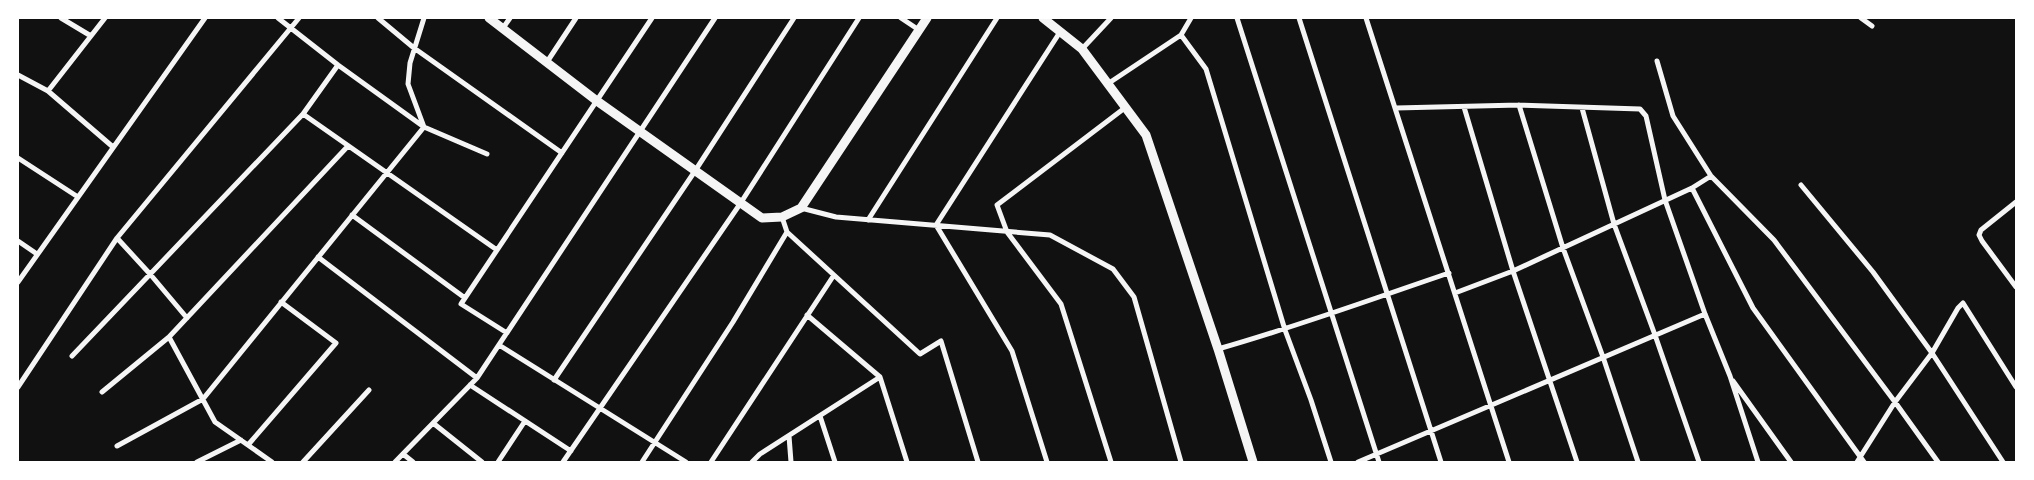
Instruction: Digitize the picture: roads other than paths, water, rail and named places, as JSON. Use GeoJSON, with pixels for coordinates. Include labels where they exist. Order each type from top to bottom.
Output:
{"type":"FeatureCollection","features":[{"type":"Feature","properties":{"kind":"street"},"geometry":{"type":"LineString","coordinates":[[61,18],[91,36]]}},
{"type":"Feature","properties":{"kind":"street"},"geometry":{"type":"LineString","coordinates":[[48,91],[105,18]]}},
{"type":"Feature","properties":{"kind":"street"},"geometry":{"type":"LineString","coordinates":[[18,282],[206,18]]}},
{"type":"Feature","properties":{"kind":"street"},"geometry":{"type":"LineString","coordinates":[[278,18],[292,27],[338,65],[424,127],[487,154]]}},
{"type":"Feature","properties":{"kind":"street"},"geometry":{"type":"LineString","coordinates":[[18,387],[117,238],[299,18]]}},
{"type":"Feature","properties":{"kind":"street"},"geometry":{"type":"LineString","coordinates":[[378,18],[414,48],[562,153]]}},
{"type":"Feature","properties":{"kind":"street"},"geometry":{"type":"LineString","coordinates":[[424,18],[410,63],[408,84],[424,127]]}},
{"type":"Feature","properties":{"kind":"street"},"geometry":{"type":"LineString","coordinates":[[489,18],[597,101],[762,218],[782,217],[801,208],[927,18]]}},
{"type":"Feature","properties":{"kind":"street"},"geometry":{"type":"LineString","coordinates":[[503,28],[510,18]]}},
{"type":"Feature","properties":{"kind":"street"},"geometry":{"type":"LineString","coordinates":[[547,62],[576,18]]}},
{"type":"Feature","properties":{"kind":"street"},"geometry":{"type":"LineString","coordinates":[[507,333],[461,304],[652,18]]}},
{"type":"Feature","properties":{"kind":"street"},"geometry":{"type":"LineString","coordinates":[[395,462],[477,378],[715,18]]}},
{"type":"Feature","properties":{"kind":"street"},"geometry":{"type":"LineString","coordinates":[[554,380],[695,171],[794,18]]}},
{"type":"Feature","properties":{"kind":"street"},"geometry":{"type":"LineString","coordinates":[[563,462],[740,204],[859,18]]}},
{"type":"Feature","properties":{"kind":"street"},"geometry":{"type":"LineString","coordinates":[[901,18],[919,30]]}},
{"type":"Feature","properties":{"kind":"street"},"geometry":{"type":"LineString","coordinates":[[868,220],[997,18]]}},
{"type":"Feature","properties":{"kind":"street"},"geometry":{"type":"LineString","coordinates":[[1043,18],[1082,48],[1146,135],[1218,350],[1253,462]]}},
{"type":"Feature","properties":{"kind":"street"},"geometry":{"type":"LineString","coordinates":[[1082,48],[1111,18]]}},
{"type":"Feature","properties":{"kind":"street"},"geometry":{"type":"LineString","coordinates":[[1109,83],[1181,36],[1191,18]]}},
{"type":"Feature","properties":{"kind":"street"},"geometry":{"type":"LineString","coordinates":[[1237,18],[1379,462]]}},
{"type":"Feature","properties":{"kind":"street"},"geometry":{"type":"LineString","coordinates":[[1300,18],[1441,462]]}},
{"type":"Feature","properties":{"kind":"street"},"geometry":{"type":"LineString","coordinates":[[1366,18],[1509,462]]}},
{"type":"Feature","properties":{"kind":"street"},"geometry":{"type":"LineString","coordinates":[[1861,18],[1872,26]]}},
{"type":"Feature","properties":{"kind":"street"},"geometry":{"type":"LineString","coordinates":[[936,226],[1060,32]]}},
{"type":"Feature","properties":{"kind":"street"},"geometry":{"type":"LineString","coordinates":[[1181,36],[1206,69],[1285,330],[1311,400],[1331,462]]}},
{"type":"Feature","properties":{"kind":"street"},"geometry":{"type":"LineString","coordinates":[[1657,61],[1673,116],[1711,176],[1774,240],[1896,402],[1938,462]]}},
{"type":"Feature","properties":{"kind":"street"},"geometry":{"type":"LineString","coordinates":[[72,356],[303,114],[338,65]]}},
{"type":"Feature","properties":{"kind":"street"},"geometry":{"type":"LineString","coordinates":[[18,75],[48,91],[113,148]]}},
{"type":"Feature","properties":{"kind":"street"},"geometry":{"type":"LineString","coordinates":[[1396,108],[1519,106],[1631,108],[1640,110],[1646,116],[1665,200],[1705,314],[1730,376],[1758,462]]}},
{"type":"Feature","properties":{"kind":"street"},"geometry":{"type":"LineString","coordinates":[[1519,106],[1563,248],[1638,462]]}},
{"type":"Feature","properties":{"kind":"street"},"geometry":{"type":"LineString","coordinates":[[1111,462],[1061,304],[1007,232],[998,205],[1126,107]]}},
{"type":"Feature","properties":{"kind":"street"},"geometry":{"type":"LineString","coordinates":[[1464,107],[1513,271],[1551,379],[1577,462]]}},
{"type":"Feature","properties":{"kind":"street"},"geometry":{"type":"LineString","coordinates":[[1582,108],[1614,224],[1655,335],[1698,462]]}},
{"type":"Feature","properties":{"kind":"street"},"geometry":{"type":"LineString","coordinates":[[303,114],[497,250]]}},
{"type":"Feature","properties":{"kind":"street"},"geometry":{"type":"LineString","coordinates":[[117,446],[203,398],[424,127]]}},
{"type":"Feature","properties":{"kind":"street"},"geometry":{"type":"LineString","coordinates":[[102,392],[170,337],[348,146]]}},
{"type":"Feature","properties":{"kind":"street"},"geometry":{"type":"LineString","coordinates":[[18,158],[78,197]]}},
{"type":"Feature","properties":{"kind":"street"},"geometry":{"type":"LineString","coordinates":[[1455,293],[1513,271],[1692,188],[1711,176]]}},
{"type":"Feature","properties":{"kind":"street"},"geometry":{"type":"LineString","coordinates":[[1801,185],[1873,272],[1932,353],[2003,462]]}},
{"type":"Feature","properties":{"kind":"street"},"geometry":{"type":"LineString","coordinates":[[1692,188],[1753,308],[1860,461],[1896,402],[1932,353],[1958,308],[1964,303],[2016,387]]}},
{"type":"Feature","properties":{"kind":"street"},"geometry":{"type":"LineString","coordinates":[[2016,202],[1981,230],[1979,235],[2016,287]]}},
{"type":"Feature","properties":{"kind":"street"},"geometry":{"type":"LineString","coordinates":[[801,208],[836,217],[1050,236],[1113,269],[1134,297],[1181,462]]}},
{"type":"Feature","properties":{"kind":"street"},"geometry":{"type":"LineString","coordinates":[[352,215],[465,298]]}},
{"type":"Feature","properties":{"kind":"street"},"geometry":{"type":"LineString","coordinates":[[782,217],[787,232],[920,354],[941,341],[978,462]]}},
{"type":"Feature","properties":{"kind":"street"},"geometry":{"type":"LineString","coordinates":[[936,226],[1012,351],[1047,462]]}},
{"type":"Feature","properties":{"kind":"street"},"geometry":{"type":"LineString","coordinates":[[642,462],[787,232]]}},
{"type":"Feature","properties":{"kind":"street"},"geometry":{"type":"LineString","coordinates":[[117,238],[187,318]]}},
{"type":"Feature","properties":{"kind":"street"},"geometry":{"type":"LineString","coordinates":[[18,241],[37,254]]}},
{"type":"Feature","properties":{"kind":"street"},"geometry":{"type":"LineString","coordinates":[[318,258],[477,378]]}},
{"type":"Feature","properties":{"kind":"street"},"geometry":{"type":"LineString","coordinates":[[1218,350],[1285,330],[1331,312],[1449,273]]}},
{"type":"Feature","properties":{"kind":"street"},"geometry":{"type":"LineString","coordinates":[[711,462],[834,275]]}},
{"type":"Feature","properties":{"kind":"street"},"geometry":{"type":"LineString","coordinates":[[248,445],[336,343],[282,302]]}},
{"type":"Feature","properties":{"kind":"street"},"geometry":{"type":"LineString","coordinates":[[1358,462],[1705,314]]}},
{"type":"Feature","properties":{"kind":"street"},"geometry":{"type":"LineString","coordinates":[[807,315],[880,377],[907,462]]}},
{"type":"Feature","properties":{"kind":"street"},"geometry":{"type":"LineString","coordinates":[[170,337],[216,422],[272,462]]}},
{"type":"Feature","properties":{"kind":"street"},"geometry":{"type":"LineString","coordinates":[[499,345],[654,444],[686,462]]}},
{"type":"Feature","properties":{"kind":"street"},"geometry":{"type":"LineString","coordinates":[[1730,376],[1791,462]]}},
{"type":"Feature","properties":{"kind":"street"},"geometry":{"type":"LineString","coordinates":[[752,462],[760,454],[880,377]]}},
{"type":"Feature","properties":{"kind":"street"},"geometry":{"type":"LineString","coordinates":[[470,385],[571,451]]}},
{"type":"Feature","properties":{"kind":"street"},"geometry":{"type":"LineString","coordinates":[[303,462],[369,390]]}},
{"type":"Feature","properties":{"kind":"street"},"geometry":{"type":"LineString","coordinates":[[820,416],[835,462]]}},
{"type":"Feature","properties":{"kind":"street"},"geometry":{"type":"LineString","coordinates":[[498,462],[525,421]]}},
{"type":"Feature","properties":{"kind":"street"},"geometry":{"type":"LineString","coordinates":[[433,423],[482,462]]}},
{"type":"Feature","properties":{"kind":"street"},"geometry":{"type":"LineString","coordinates":[[789,436],[791,462]]}},
{"type":"Feature","properties":{"kind":"street"},"geometry":{"type":"LineString","coordinates":[[197,462],[241,440]]}},
{"type":"Feature","properties":{"kind":"street"},"geometry":{"type":"LineString","coordinates":[[403,454],[413,462]]}}]}
